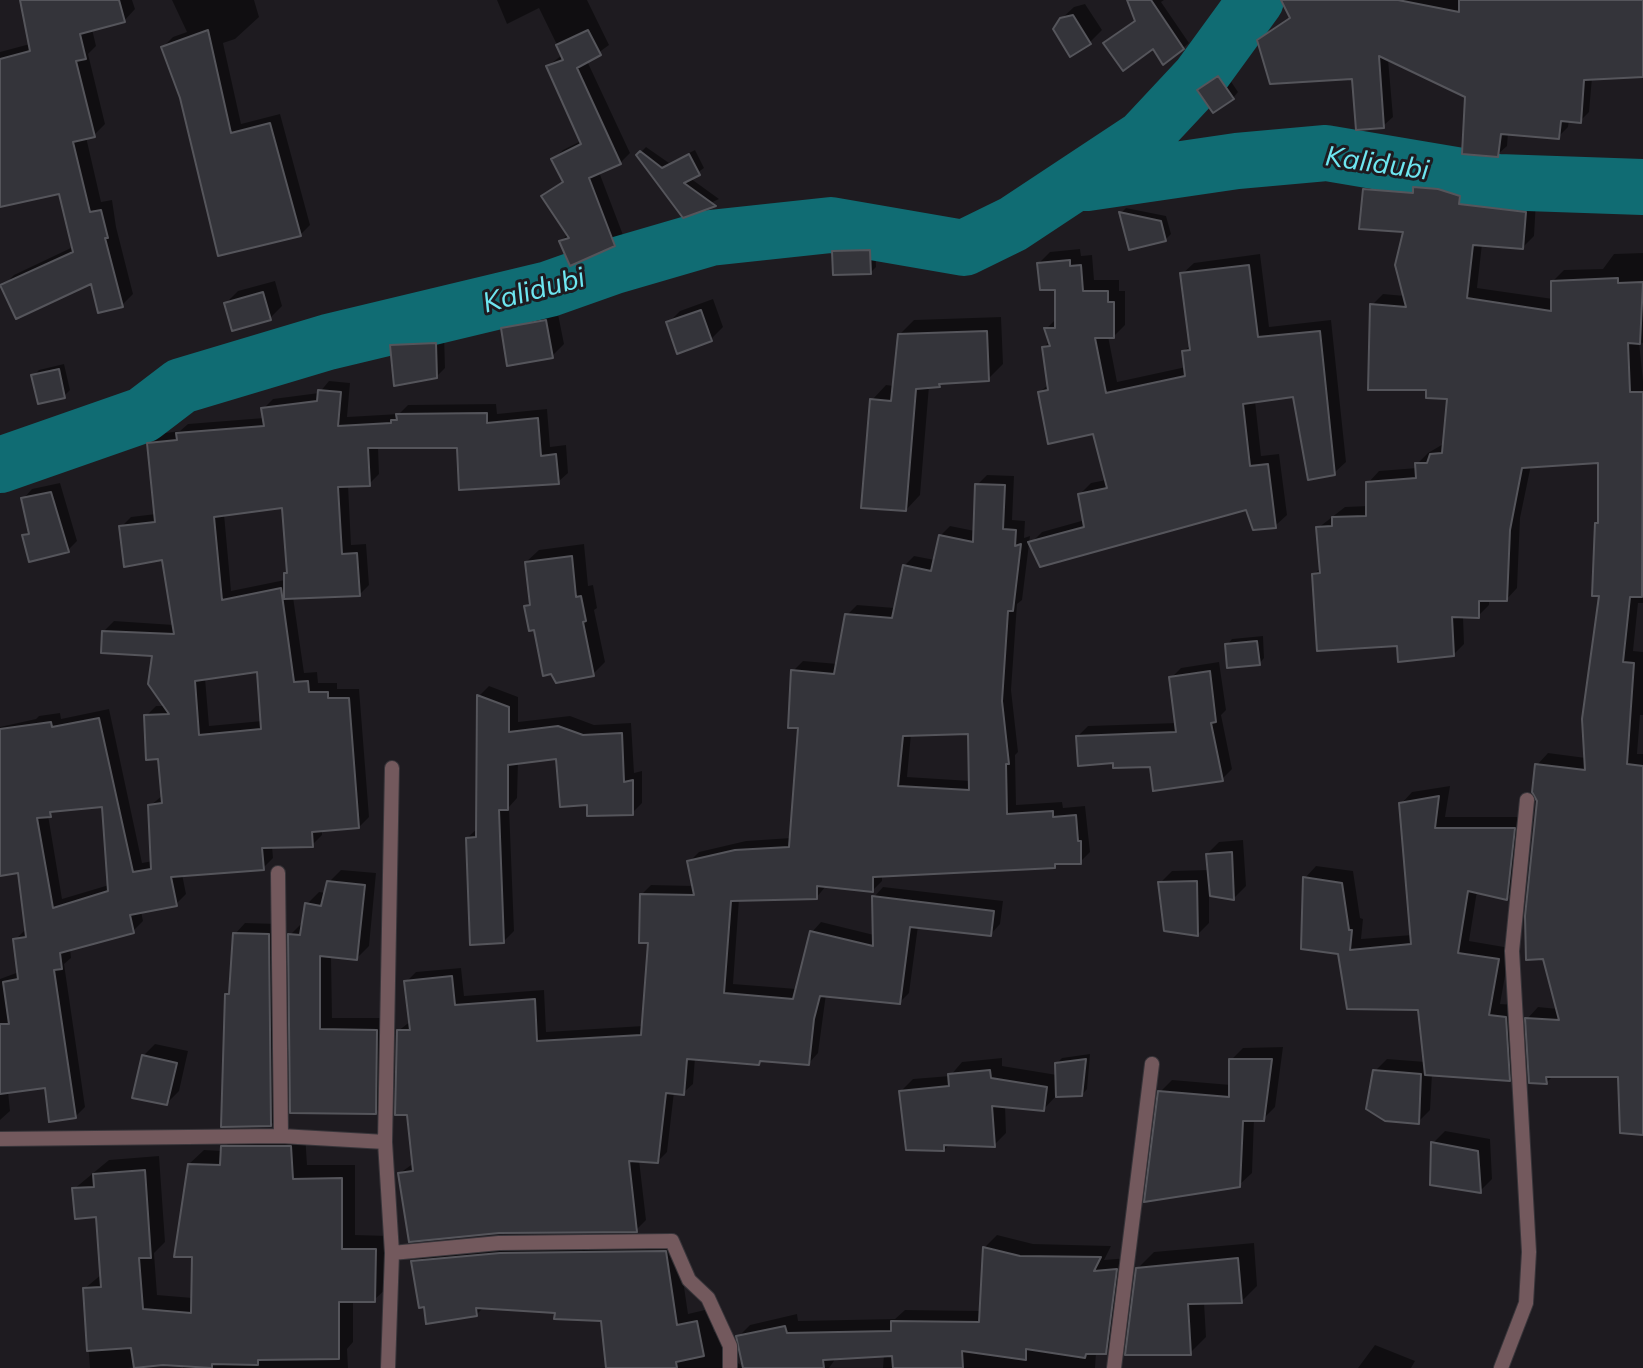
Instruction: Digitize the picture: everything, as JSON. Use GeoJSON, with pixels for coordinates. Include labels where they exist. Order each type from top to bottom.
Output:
{"type":"FeatureCollection","features":[{"type":"Feature","properties":{"kind":"street"},"geometry":{"type":"LineString","coordinates":[[388,1368],[392,1254],[385,1142],[392,768]]}},
{"type":"Feature","properties":{"kind":"street"},"geometry":{"type":"LineString","coordinates":[[1501,1368],[1526,1303],[1529,1252],[1511,951],[1527,800]]}},
{"type":"Feature","properties":{"kind":"street"},"geometry":{"type":"LineString","coordinates":[[278,873],[281,1136]]}},
{"type":"Feature","properties":{"kind":"street"},"geometry":{"type":"LineString","coordinates":[[1114,1368],[1152,1064]]}},
{"type":"Feature","properties":{"kind":"street"},"geometry":{"type":"LineString","coordinates":[[0,1139],[281,1136],[385,1142]]}},
{"type":"Feature","properties":{"kind":"street"},"geometry":{"type":"LineString","coordinates":[[392,1254],[499,1243],[672,1241],[689,1280],[708,1298],[714,1310],[730,1346],[730,1368]]}},
{"type":"Feature","properties":{"kind":"building"},"geometry":{"type":"Polygon","coordinates":[[[20,0],[119,0],[125,22],[80,34],[86,59],[76,61],[95,137],[73,142],[90,212],[101,210],[108,238],[105,238],[123,307],[98,313],[91,284],[16,319],[0,285],[73,252],[59,194],[0,207],[0,59],[30,51],[20,0]]]}},
{"type":"Feature","properties":{"kind":"building"},"geometry":{"type":"Polygon","coordinates":[[[1127,0],[1151,0],[1184,49],[1163,65],[1153,49],[1123,71],[1103,43],[1135,21],[1127,0]]]}},
{"type":"Feature","properties":{"kind":"building"},"geometry":{"type":"Polygon","coordinates":[[[1281,0],[1398,0],[1459,12],[1459,0],[1643,0],[1643,77],[1584,80],[1581,123],[1561,121],[1559,139],[1501,134],[1498,157],[1462,154],[1465,97],[1379,56],[1384,128],[1356,130],[1352,79],[1270,84],[1257,40],[1290,18],[1281,0]]]}},
{"type":"Feature","properties":{"kind":"building"},"geometry":{"type":"Polygon","coordinates":[[[1073,15],[1091,44],[1070,57],[1053,29],[1060,18],[1073,15]]]}},
{"type":"Feature","properties":{"kind":"building"},"geometry":{"type":"Polygon","coordinates":[[[208,30],[231,133],[270,123],[301,236],[218,256],[180,98],[161,47],[208,30]]]}},
{"type":"Feature","properties":{"kind":"building"},"geometry":{"type":"Polygon","coordinates":[[[588,30],[601,55],[577,68],[621,164],[589,178],[615,246],[570,266],[559,241],[569,238],[541,196],[563,182],[551,159],[581,144],[546,66],[563,60],[556,45],[588,30]]]}},
{"type":"Feature","properties":{"kind":"building"},"geometry":{"type":"Polygon","coordinates":[[[1218,76],[1234,99],[1213,113],[1197,90],[1218,76]]]}},
{"type":"Feature","properties":{"kind":"building"},"geometry":{"type":"Polygon","coordinates":[[[640,151],[662,168],[689,154],[700,175],[684,183],[716,206],[683,218],[636,155],[640,151]]]}},
{"type":"Feature","properties":{"kind":"building"},"geometry":{"type":"Polygon","coordinates":[[[1413,187],[1438,189],[1460,196],[1459,204],[1526,212],[1523,249],[1473,245],[1467,298],[1551,311],[1551,281],[1618,278],[1618,283],[1643,282],[1640,344],[1628,343],[1630,392],[1643,392],[1642,597],[1630,597],[1623,662],[1634,663],[1627,764],[1643,766],[1643,1135],[1620,1133],[1618,1077],[1546,1077],[1547,1084],[1529,1083],[1525,1018],[1559,1020],[1543,959],[1526,960],[1525,916],[1537,801],[1532,792],[1535,764],[1585,770],[1582,719],[1599,596],[1592,596],[1595,523],[1598,523],[1598,463],[1522,468],[1510,530],[1507,601],[1479,601],[1479,618],[1452,617],[1454,656],[1398,662],[1397,646],[1317,651],[1312,574],[1320,573],[1316,527],[1332,526],[1332,517],[1366,516],[1366,482],[1416,478],[1415,463],[1427,463],[1430,454],[1442,453],[1447,399],[1426,398],[1426,390],[1368,390],[1370,304],[1406,307],[1395,265],[1403,232],[1359,229],[1363,189],[1413,193],[1413,187]]]}},
{"type":"Feature","properties":{"kind":"building"},"geometry":{"type":"Polygon","coordinates":[[[1119,212],[1161,221],[1166,241],[1129,250],[1119,212]]]}},
{"type":"Feature","properties":{"kind":"building"},"geometry":{"type":"Polygon","coordinates":[[[870,250],[871,274],[833,275],[832,251],[870,250]]]}},
{"type":"Feature","properties":{"kind":"building"},"geometry":{"type":"Polygon","coordinates":[[[1070,260],[1070,266],[1081,265],[1083,291],[1108,291],[1108,302],[1114,302],[1114,338],[1095,338],[1106,393],[1185,376],[1182,351],[1190,350],[1180,273],[1249,265],[1258,337],[1320,331],[1335,475],[1308,480],[1293,397],[1243,404],[1250,466],[1268,464],[1276,528],[1253,530],[1246,510],[1040,567],[1028,542],[1084,527],[1078,494],[1107,488],[1093,434],[1048,444],[1038,392],[1048,390],[1042,347],[1050,346],[1044,328],[1055,328],[1055,290],[1040,290],[1037,263],[1070,260]]]}},
{"type":"Feature","properties":{"kind":"building"},"geometry":{"type":"Polygon","coordinates":[[[263,292],[271,320],[232,331],[224,303],[263,292]]]}},
{"type":"Feature","properties":{"kind":"building"},"geometry":{"type":"Polygon","coordinates":[[[701,310],[712,341],[677,354],[666,322],[701,310]]]}},
{"type":"Feature","properties":{"kind":"building"},"geometry":{"type":"Polygon","coordinates":[[[546,320],[553,358],[507,366],[501,328],[546,320]]]}},
{"type":"Feature","properties":{"kind":"building"},"geometry":{"type":"Polygon","coordinates":[[[987,331],[989,381],[939,384],[940,387],[916,389],[906,511],[861,508],[870,399],[891,401],[898,334],[987,331]]]}},
{"type":"Feature","properties":{"kind":"building"},"geometry":{"type":"Polygon","coordinates":[[[436,343],[437,378],[394,386],[390,345],[436,343]]]}},
{"type":"Feature","properties":{"kind":"building"},"geometry":{"type":"Polygon","coordinates":[[[59,369],[65,398],[38,404],[31,375],[59,369]]]}},
{"type":"Feature","properties":{"kind":"building"},"geometry":{"type":"Polygon","coordinates":[[[318,390],[341,392],[338,426],[391,423],[391,420],[397,420],[396,414],[487,413],[487,423],[538,418],[541,456],[556,454],[559,484],[459,490],[457,448],[368,448],[370,486],[338,487],[342,554],[357,553],[360,596],[284,599],[284,573],[287,573],[282,508],[214,517],[222,600],[281,588],[294,682],[308,681],[309,692],[328,692],[328,698],[349,698],[359,828],[312,832],[313,847],[262,848],[264,870],[171,877],[177,906],[130,915],[134,933],[60,953],[62,969],[54,970],[76,1118],[49,1122],[45,1088],[0,1094],[0,1024],[9,1024],[3,982],[18,979],[13,939],[26,937],[18,873],[0,876],[0,729],[51,722],[52,727],[99,718],[133,872],[151,869],[148,805],[162,803],[158,759],[146,760],[144,715],[169,714],[148,684],[152,656],[101,653],[102,631],[174,634],[162,560],[124,567],[119,526],[155,522],[147,443],[177,440],[176,433],[264,426],[261,408],[317,401],[318,390]],[[257,672],[195,681],[199,735],[261,729],[257,672]],[[102,807],[50,812],[51,817],[37,818],[53,908],[108,891],[102,807]]]}},
{"type":"Feature","properties":{"kind":"building"},"geometry":{"type":"Polygon","coordinates":[[[975,484],[1005,485],[1003,529],[1016,530],[1015,546],[1021,544],[1013,611],[1008,611],[1002,701],[1009,764],[1006,764],[1007,814],[1053,811],[1053,817],[1076,815],[1078,841],[1081,841],[1081,864],[1055,864],[1055,868],[873,877],[873,892],[817,886],[817,899],[731,901],[724,993],[793,999],[810,931],[873,946],[872,896],[994,911],[991,936],[910,927],[900,1004],[820,996],[814,1019],[809,1065],[760,1061],[759,1065],[687,1059],[684,1095],[666,1093],[658,1163],[629,1161],[637,1232],[499,1233],[409,1242],[398,1173],[413,1171],[407,1115],[395,1115],[397,1030],[410,1030],[404,981],[452,976],[455,1005],[535,999],[537,1041],[641,1035],[648,943],[639,943],[640,894],[694,895],[687,861],[735,850],[789,847],[798,728],[788,728],[791,670],[834,674],[845,614],[892,618],[903,565],[931,571],[939,535],[973,542],[975,484]],[[968,734],[903,736],[898,786],[969,790],[968,734]]]}},
{"type":"Feature","properties":{"kind":"building"},"geometry":{"type":"Polygon","coordinates":[[[51,492],[69,552],[29,562],[22,535],[29,534],[21,498],[51,492]]]}},
{"type":"Feature","properties":{"kind":"building"},"geometry":{"type":"Polygon","coordinates":[[[572,556],[576,597],[581,596],[586,621],[583,622],[594,676],[556,683],[551,674],[543,676],[534,630],[529,631],[524,606],[530,605],[525,562],[572,556]]]}},
{"type":"Feature","properties":{"kind":"building"},"geometry":{"type":"Polygon","coordinates":[[[1257,641],[1260,665],[1227,668],[1225,644],[1257,641]]]}},
{"type":"Feature","properties":{"kind":"building"},"geometry":{"type":"Polygon","coordinates":[[[1210,671],[1216,722],[1211,723],[1223,781],[1153,791],[1150,767],[1113,768],[1113,763],[1078,766],[1076,736],[1176,732],[1169,677],[1210,671]]]}},
{"type":"Feature","properties":{"kind":"building"},"geometry":{"type":"Polygon","coordinates":[[[477,695],[509,707],[509,732],[558,726],[583,735],[622,733],[624,782],[633,780],[633,815],[587,816],[587,805],[560,807],[556,759],[508,765],[508,810],[499,810],[504,943],[470,945],[466,838],[476,837],[477,695]]]}},
{"type":"Feature","properties":{"kind":"building"},"geometry":{"type":"Polygon","coordinates":[[[1439,796],[1435,828],[1515,828],[1507,900],[1468,891],[1458,953],[1499,959],[1489,1015],[1506,1017],[1510,1081],[1425,1075],[1418,1010],[1347,1009],[1338,954],[1301,949],[1303,877],[1342,883],[1349,930],[1352,930],[1350,950],[1411,944],[1399,803],[1439,796]]]}},
{"type":"Feature","properties":{"kind":"building"},"geometry":{"type":"Polygon","coordinates":[[[1232,852],[1234,900],[1210,896],[1206,854],[1232,852]]]}},
{"type":"Feature","properties":{"kind":"building"},"geometry":{"type":"Polygon","coordinates":[[[327,881],[365,885],[357,960],[320,956],[320,1029],[377,1030],[376,1114],[290,1113],[288,934],[300,935],[305,903],[321,906],[327,881]]]}},
{"type":"Feature","properties":{"kind":"building"},"geometry":{"type":"Polygon","coordinates":[[[1197,881],[1198,936],[1164,931],[1158,882],[1197,881]]]}},
{"type":"Feature","properties":{"kind":"building"},"geometry":{"type":"Polygon","coordinates":[[[233,933],[269,934],[271,1126],[221,1127],[225,994],[229,994],[233,933]]]}},
{"type":"Feature","properties":{"kind":"building"},"geometry":{"type":"Polygon","coordinates":[[[142,1055],[177,1063],[167,1105],[132,1098],[142,1055]]]}},
{"type":"Feature","properties":{"kind":"building"},"geometry":{"type":"Polygon","coordinates":[[[1086,1059],[1082,1096],[1056,1097],[1055,1063],[1086,1059]]]}},
{"type":"Feature","properties":{"kind":"building"},"geometry":{"type":"Polygon","coordinates":[[[1229,1059],[1272,1059],[1264,1121],[1243,1121],[1240,1187],[1144,1202],[1158,1091],[1229,1097],[1229,1059]]]}},
{"type":"Feature","properties":{"kind":"building"},"geometry":{"type":"Polygon","coordinates":[[[990,1070],[991,1078],[1047,1087],[1044,1111],[992,1106],[995,1147],[944,1145],[944,1151],[906,1150],[899,1091],[949,1086],[948,1074],[990,1070]]]}},
{"type":"Feature","properties":{"kind":"building"},"geometry":{"type":"Polygon","coordinates":[[[1373,1070],[1421,1074],[1419,1124],[1385,1121],[1366,1109],[1373,1070]]]}},
{"type":"Feature","properties":{"kind":"building"},"geometry":{"type":"Polygon","coordinates":[[[1431,1142],[1478,1151],[1481,1193],[1430,1185],[1431,1142]]]}},
{"type":"Feature","properties":{"kind":"building"},"geometry":{"type":"Polygon","coordinates":[[[221,1146],[291,1146],[293,1179],[342,1178],[342,1249],[376,1249],[375,1302],[339,1302],[339,1359],[258,1360],[258,1365],[212,1364],[212,1368],[163,1365],[134,1368],[131,1348],[87,1351],[83,1288],[101,1287],[96,1217],[75,1219],[72,1188],[94,1187],[93,1174],[145,1170],[151,1258],[139,1258],[143,1309],[191,1313],[192,1257],[174,1257],[188,1164],[220,1165],[221,1146]]]}},
{"type":"Feature","properties":{"kind":"building"},"geometry":{"type":"Polygon","coordinates":[[[983,1247],[1020,1256],[1101,1257],[1094,1271],[1117,1269],[1106,1354],[1086,1354],[1085,1358],[1026,1349],[1026,1360],[962,1351],[963,1368],[893,1368],[892,1356],[823,1360],[824,1368],[743,1368],[736,1336],[785,1326],[787,1333],[891,1331],[891,1321],[979,1322],[983,1247]]]}},
{"type":"Feature","properties":{"kind":"building"},"geometry":{"type":"Polygon","coordinates":[[[666,1251],[677,1325],[697,1321],[704,1356],[676,1362],[677,1368],[606,1368],[601,1321],[554,1319],[555,1313],[476,1308],[477,1316],[426,1324],[424,1307],[419,1308],[411,1261],[500,1253],[666,1251]]]}},
{"type":"Feature","properties":{"kind":"building"},"geometry":{"type":"Polygon","coordinates":[[[1238,1258],[1242,1303],[1188,1304],[1191,1355],[1125,1355],[1136,1268],[1238,1258]]]}},
{"type":"Feature","properties":{"kind":"waterway","name":"Kalidubi"},"geometry":{"type":"LineString","coordinates":[[0,465],[143,415],[181,386],[328,342],[549,289],[614,266],[710,238],[831,225],[964,248],[1013,224],[1143,138],[1200,77],[1256,0]]}},
{"type":"Feature","properties":{"kind":"waterway","name":"Kalidubi"},"geometry":{"type":"LineString","coordinates":[[1087,183],[1237,161],[1326,153],[1498,182],[1643,187]]}}]}
